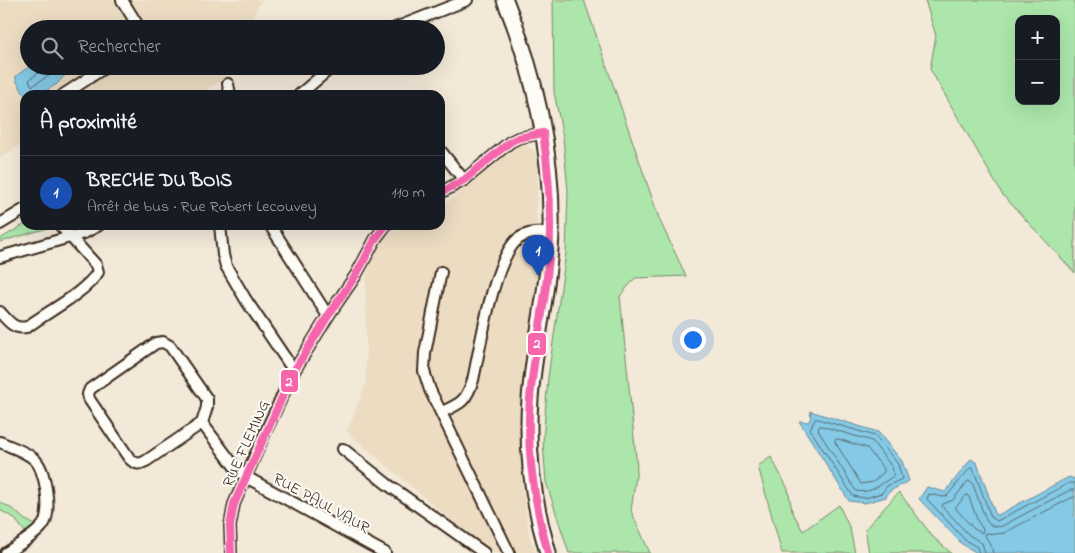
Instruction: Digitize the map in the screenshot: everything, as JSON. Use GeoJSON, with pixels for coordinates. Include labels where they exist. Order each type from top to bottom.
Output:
{"type":"FeatureCollection","features":[{"type":"Feature","properties":{"kind":"street"},"geometry":{"type":"LineString","coordinates":[[122,0],[134,20]]}},
{"type":"Feature","properties":{"kind":"street"},"geometry":{"type":"LineString","coordinates":[[416,20],[467,0]]}},
{"type":"Feature","properties":{"kind":"street"},"geometry":{"type":"LineString","coordinates":[[505,0],[524,52],[543,133],[551,206],[549,263],[530,398],[529,428],[530,467],[534,497],[548,553]]}},
{"type":"Feature","properties":{"kind":"street"},"geometry":{"type":"LineString","coordinates":[[71,90],[93,75]]}},
{"type":"Feature","properties":{"kind":"street"},"geometry":{"type":"LineString","coordinates":[[305,90],[322,75]]}},
{"type":"Feature","properties":{"kind":"street"},"geometry":{"type":"LineString","coordinates":[[228,84],[229,90]]}},
{"type":"Feature","properties":{"kind":"street"},"geometry":{"type":"LineString","coordinates":[[445,190],[464,180],[510,142],[518,138],[543,133]]}},
{"type":"Feature","properties":{"kind":"street"},"geometry":{"type":"LineString","coordinates":[[445,156],[464,180]]}},
{"type":"Feature","properties":{"kind":"street"},"geometry":{"type":"LineString","coordinates":[[0,224],[20,212]]}},
{"type":"Feature","properties":{"kind":"street"},"geometry":{"type":"LineString","coordinates":[[0,312],[13,326],[20,328],[27,326],[93,280],[98,272],[96,265],[65,230]]}},
{"type":"Feature","properties":{"kind":"street"},"geometry":{"type":"LineString","coordinates":[[0,257],[90,230]]}},
{"type":"Feature","properties":{"kind":"street"},"geometry":{"type":"LineString","coordinates":[[220,230],[226,266],[246,300],[294,371]]}},
{"type":"Feature","properties":{"kind":"street"},"geometry":{"type":"LineString","coordinates":[[273,230],[328,316]]}},
{"type":"Feature","properties":{"kind":"street","name":"RUE FLEMING"},"geometry":{"type":"LineString","coordinates":[[230,553],[230,531],[233,510],[294,371],[356,275],[382,230]]}},
{"type":"Feature","properties":{"kind":"street"},"geometry":{"type":"LineString","coordinates":[[442,412],[458,404],[468,395],[494,286],[505,256],[511,246],[520,238],[530,233],[551,233]]}},
{"type":"Feature","properties":{"kind":"street"},"geometry":{"type":"LineString","coordinates":[[441,272],[425,353],[424,371],[430,390],[509,553]]}},
{"type":"Feature","properties":{"kind":"street"},"geometry":{"type":"LineString","coordinates":[[163,342],[170,346],[207,399],[202,423],[146,462],[135,463],[94,407],[88,394],[90,390],[156,343],[163,342]]}},
{"type":"Feature","properties":{"kind":"street","name":"RUE PAUL VAUR"},"geometry":{"type":"LineString","coordinates":[[202,423],[234,467],[246,477],[385,553]]}},
{"type":"Feature","properties":{"kind":"street"},"geometry":{"type":"LineString","coordinates":[[0,442],[36,460],[42,472],[48,499],[47,519],[41,527],[6,553]]}},
{"type":"Feature","properties":{"kind":"street"},"geometry":{"type":"LineString","coordinates":[[342,448],[387,484],[484,553]]}},
{"type":"Feature","properties":{"kind":"shaded area"},"geometry":{"type":"Polygon","coordinates":[[[0,0],[261,0],[251,20],[20,20],[20,75],[225,75],[223,79],[206,90],[20,90],[20,144],[0,158],[0,0]]]}},
{"type":"Feature","properties":{"kind":"shaded area"},"geometry":{"type":"Polygon","coordinates":[[[517,144],[525,145],[536,154],[539,262],[521,399],[520,438],[523,490],[529,535],[536,553],[490,553],[347,432],[366,384],[366,276],[377,245],[394,230],[445,230],[445,203],[517,144]]]}},
{"type":"Feature","properties":{"kind":"green space"},"geometry":{"type":"Polygon","coordinates":[[[553,0],[584,0],[660,221],[686,276],[635,278],[620,296],[637,468],[631,511],[650,553],[569,553],[546,482],[543,442],[548,377],[566,253],[568,191],[563,137],[554,92],[553,0]]]}},
{"type":"Feature","properties":{"kind":"green space"},"geometry":{"type":"Polygon","coordinates":[[[925,0],[1075,0],[1075,273],[1002,194],[930,69],[936,36],[925,0]]]}},
{"type":"Feature","properties":{"kind":"green space"},"geometry":{"type":"Polygon","coordinates":[[[20,227],[20,230],[41,230],[0,242],[0,239],[20,227]]]}},
{"type":"Feature","properties":{"kind":"green space"},"geometry":{"type":"Polygon","coordinates":[[[771,457],[788,489],[792,511],[803,531],[839,505],[850,529],[855,553],[782,553],[758,466],[771,457]]]}},
{"type":"Feature","properties":{"kind":"green space"},"geometry":{"type":"Polygon","coordinates":[[[899,492],[932,536],[951,553],[869,553],[865,529],[899,492]]]}},
{"type":"Feature","properties":{"kind":"green space"},"geometry":{"type":"Polygon","coordinates":[[[0,502],[35,525],[25,532],[14,518],[0,510],[0,502]]]}},
{"type":"Feature","properties":{"kind":"water"},"geometry":{"type":"Polygon","coordinates":[[[20,73],[20,75],[65,75],[57,84],[47,90],[22,90],[16,76],[20,73]]]}},
{"type":"Feature","properties":{"kind":"water"},"geometry":{"type":"Polygon","coordinates":[[[810,411],[878,432],[902,461],[909,481],[890,491],[886,497],[865,503],[849,501],[799,421],[809,422],[810,411]]]}},
{"type":"Feature","properties":{"kind":"water"},"geometry":{"type":"Polygon","coordinates":[[[971,459],[977,463],[996,516],[1069,477],[1075,479],[1075,553],[977,553],[962,544],[919,499],[927,487],[945,492],[971,459]]]}},
{"type":"Feature","properties":{"kind":"transit line","name":"2"},"geometry":{"type":"LineString","coordinates":[[543,133],[549,187],[550,241],[545,295],[530,399],[529,435],[534,486],[548,553]]}},
{"type":"Feature","properties":{"kind":"transit line","name":"2"},"geometry":{"type":"LineString","coordinates":[[445,190],[464,180],[510,142],[518,138],[543,133]]}},
{"type":"Feature","properties":{"kind":"transit line","name":"2"},"geometry":{"type":"LineString","coordinates":[[231,553],[230,526],[234,504],[294,371],[356,275],[382,230]]}},
{"type":"Feature","properties":{"kind":"place","name":"BRECHE DU BOIS"},"geometry":{"type":"Point","coordinates":[538,276]}}]}
